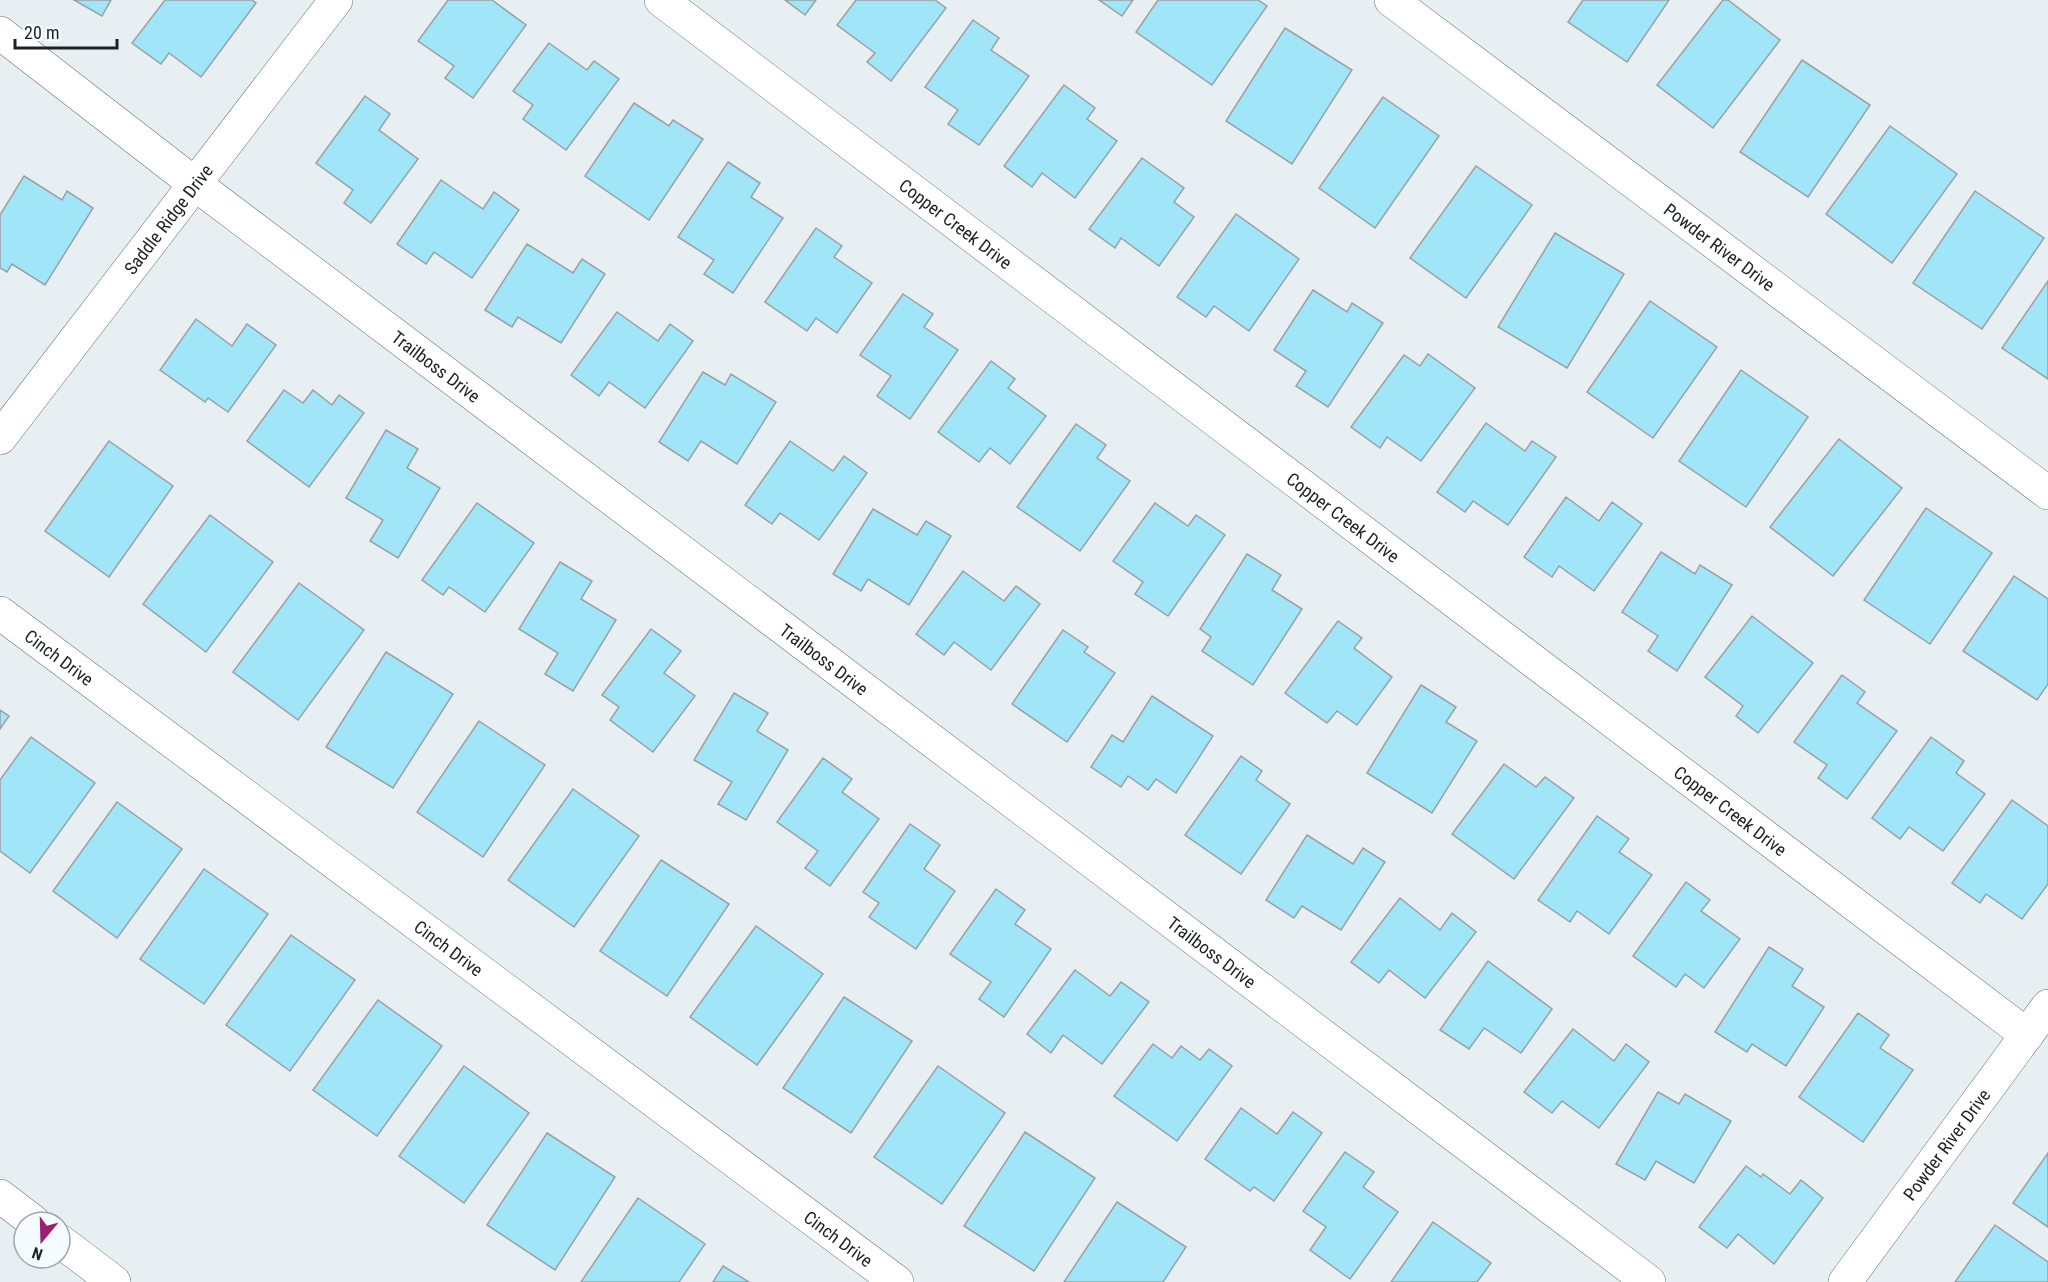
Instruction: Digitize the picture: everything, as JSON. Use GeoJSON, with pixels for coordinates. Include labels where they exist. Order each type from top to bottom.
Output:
{"type":"FeatureCollection","features":[{"type":"Feature","properties":{"kind":"street","name":"Saddle Ridge Drive"},"geometry":{"type":"LineString","coordinates":[[0,438],[336,0]]}},
{"type":"Feature","properties":{"kind":"street","name":"Copper Creek Drive"},"geometry":{"type":"LineString","coordinates":[[661,0],[2027,1035]]}},
{"type":"Feature","properties":{"kind":"street","name":"Powder River Drive"},"geometry":{"type":"LineString","coordinates":[[1390,0],[2048,493]]}},
{"type":"Feature","properties":{"kind":"street","name":"Trailboss Drive"},"geometry":{"type":"LineString","coordinates":[[0,33],[195,184],[1649,1282]]}},
{"type":"Feature","properties":{"kind":"street","name":"Cinch Drive"},"geometry":{"type":"LineString","coordinates":[[0,613],[897,1282]]}},
{"type":"Feature","properties":{"kind":"street","name":"Powder River Drive"},"geometry":{"type":"LineString","coordinates":[[1845,1282],[2048,1006]]}},
{"type":"Feature","properties":{"kind":"street"},"geometry":{"type":"LineString","coordinates":[[0,1196],[18,1210]]}},
{"type":"Feature","properties":{"kind":"street"},"geometry":{"type":"LineString","coordinates":[[72,1250],[114,1282]]}},
{"type":"Feature","properties":{"kind":"building"},"geometry":{"type":"Polygon","coordinates":[[[74,0],[111,0],[102,16],[74,0]]]}},
{"type":"Feature","properties":{"kind":"building"},"geometry":{"type":"Polygon","coordinates":[[[165,0],[252,0],[256,3],[201,77],[169,53],[161,64],[132,43],[165,0]]]}},
{"type":"Feature","properties":{"kind":"building"},"geometry":{"type":"Polygon","coordinates":[[[448,0],[492,0],[526,25],[473,98],[445,78],[454,66],[418,41],[448,0]]]}},
{"type":"Feature","properties":{"kind":"building"},"geometry":{"type":"Polygon","coordinates":[[[785,0],[816,0],[805,15],[785,0]]]}},
{"type":"Feature","properties":{"kind":"building"},"geometry":{"type":"Polygon","coordinates":[[[856,0],[935,0],[946,8],[891,81],[867,62],[875,53],[837,25],[856,0]]]}},
{"type":"Feature","properties":{"kind":"building"},"geometry":{"type":"Polygon","coordinates":[[[1099,0],[1133,0],[1122,16],[1099,0]]]}},
{"type":"Feature","properties":{"kind":"building"},"geometry":{"type":"Polygon","coordinates":[[[1158,0],[1258,0],[1267,6],[1212,85],[1136,32],[1158,0]]]}},
{"type":"Feature","properties":{"kind":"building"},"geometry":{"type":"Polygon","coordinates":[[[1583,0],[1669,0],[1627,62],[1568,22],[1583,0]]]}},
{"type":"Feature","properties":{"kind":"building"},"geometry":{"type":"Polygon","coordinates":[[[1723,0],[1728,0],[1780,40],[1713,128],[1657,85],[1723,0]]]}},
{"type":"Feature","properties":{"kind":"building"},"geometry":{"type":"Polygon","coordinates":[[[973,20],[999,38],[991,50],[1029,76],[979,145],[948,124],[958,110],[925,87],[973,20]]]}},
{"type":"Feature","properties":{"kind":"building"},"geometry":{"type":"Polygon","coordinates":[[[1285,28],[1352,70],[1292,164],[1226,121],[1285,28]]]}},
{"type":"Feature","properties":{"kind":"building"},"geometry":{"type":"Polygon","coordinates":[[[549,43],[587,70],[594,61],[619,79],[566,150],[523,119],[533,105],[513,91],[549,43]]]}},
{"type":"Feature","properties":{"kind":"building"},"geometry":{"type":"Polygon","coordinates":[[[1802,60],[1870,105],[1808,197],[1740,152],[1802,60]]]}},
{"type":"Feature","properties":{"kind":"building"},"geometry":{"type":"Polygon","coordinates":[[[1064,85],[1095,108],[1087,119],[1117,141],[1075,198],[1042,173],[1032,187],[1004,166],[1064,85]]]}},
{"type":"Feature","properties":{"kind":"building"},"geometry":{"type":"Polygon","coordinates":[[[365,96],[390,114],[379,130],[418,159],[371,223],[344,203],[353,190],[316,163],[365,96]]]}},
{"type":"Feature","properties":{"kind":"building"},"geometry":{"type":"Polygon","coordinates":[[[1383,97],[1439,136],[1375,228],[1319,188],[1383,97]]]}},
{"type":"Feature","properties":{"kind":"building"},"geometry":{"type":"Polygon","coordinates":[[[634,103],[669,126],[673,120],[703,139],[649,220],[585,176],[634,103]]]}},
{"type":"Feature","properties":{"kind":"building"},"geometry":{"type":"Polygon","coordinates":[[[1890,126],[1957,174],[1892,263],[1826,214],[1890,126]]]}},
{"type":"Feature","properties":{"kind":"building"},"geometry":{"type":"Polygon","coordinates":[[[1142,158],[1184,188],[1174,202],[1194,217],[1159,266],[1121,238],[1115,248],[1089,229],[1142,158]]]}},
{"type":"Feature","properties":{"kind":"building"},"geometry":{"type":"Polygon","coordinates":[[[728,162],[760,183],[751,197],[783,218],[733,293],[704,274],[714,260],[678,237],[728,162]]]}},
{"type":"Feature","properties":{"kind":"building"},"geometry":{"type":"Polygon","coordinates":[[[1476,166],[1532,205],[1466,298],[1410,258],[1476,166]]]}},
{"type":"Feature","properties":{"kind":"building"},"geometry":{"type":"Polygon","coordinates":[[[24,176],[62,200],[67,191],[93,208],[45,285],[12,264],[7,272],[0,268],[0,215],[24,176]]]}},
{"type":"Feature","properties":{"kind":"building"},"geometry":{"type":"Polygon","coordinates":[[[441,180],[483,209],[494,192],[519,210],[472,278],[434,252],[426,264],[397,244],[441,180]]]}},
{"type":"Feature","properties":{"kind":"building"},"geometry":{"type":"Polygon","coordinates":[[[1975,191],[2044,238],[1982,329],[1913,283],[1975,191]]]}},
{"type":"Feature","properties":{"kind":"building"},"geometry":{"type":"Polygon","coordinates":[[[1236,214],[1299,259],[1249,331],[1214,306],[1206,317],[1177,297],[1236,214]]]}},
{"type":"Feature","properties":{"kind":"building"},"geometry":{"type":"Polygon","coordinates":[[[816,228],[842,246],[834,257],[872,283],[837,333],[816,318],[807,331],[765,302],[816,228]]]}},
{"type":"Feature","properties":{"kind":"building"},"geometry":{"type":"Polygon","coordinates":[[[1555,233],[1624,274],[1567,368],[1498,327],[1555,233]]]}},
{"type":"Feature","properties":{"kind":"building"},"geometry":{"type":"Polygon","coordinates":[[[527,244],[573,273],[582,259],[605,274],[561,343],[518,317],[512,327],[485,310],[527,244]]]}},
{"type":"Feature","properties":{"kind":"building"},"geometry":{"type":"Polygon","coordinates":[[[2048,281],[2048,379],[2002,348],[2048,281]]]}},
{"type":"Feature","properties":{"kind":"building"},"geometry":{"type":"Polygon","coordinates":[[[1313,290],[1347,312],[1352,303],[1383,323],[1328,407],[1296,386],[1306,371],[1274,350],[1313,290]]]}},
{"type":"Feature","properties":{"kind":"building"},"geometry":{"type":"Polygon","coordinates":[[[903,294],[933,314],[924,327],[958,350],[910,419],[877,396],[891,376],[860,355],[903,294]]]}},
{"type":"Feature","properties":{"kind":"building"},"geometry":{"type":"Polygon","coordinates":[[[1650,301],[1717,347],[1653,438],[1587,392],[1650,301]]]}},
{"type":"Feature","properties":{"kind":"building"},"geometry":{"type":"Polygon","coordinates":[[[617,312],[658,341],[670,324],[693,341],[645,408],[609,382],[599,396],[571,375],[617,312]]]}},
{"type":"Feature","properties":{"kind":"building"},"geometry":{"type":"Polygon","coordinates":[[[196,319],[232,346],[247,324],[276,345],[228,412],[208,398],[205,402],[160,370],[196,319]]]}},
{"type":"Feature","properties":{"kind":"building"},"geometry":{"type":"Polygon","coordinates":[[[1428,354],[1475,388],[1421,461],[1387,437],[1380,448],[1351,427],[1404,355],[1420,366],[1428,354]]]}},
{"type":"Feature","properties":{"kind":"building"},"geometry":{"type":"Polygon","coordinates":[[[991,361],[1015,379],[1008,388],[1046,416],[1010,464],[990,448],[979,462],[938,432],[991,361]]]}},
{"type":"Feature","properties":{"kind":"building"},"geometry":{"type":"Polygon","coordinates":[[[1741,370],[1808,417],[1746,507],[1679,461],[1741,370]]]}},
{"type":"Feature","properties":{"kind":"building"},"geometry":{"type":"Polygon","coordinates":[[[703,372],[725,385],[731,374],[776,402],[737,464],[701,441],[688,461],[659,442],[703,372]]]}},
{"type":"Feature","properties":{"kind":"building"},"geometry":{"type":"Polygon","coordinates":[[[284,390],[303,403],[313,390],[332,405],[339,395],[364,413],[309,487],[247,441],[284,390]]]}},
{"type":"Feature","properties":{"kind":"building"},"geometry":{"type":"Polygon","coordinates":[[[1486,423],[1525,451],[1532,441],[1556,457],[1508,525],[1473,501],[1465,512],[1437,492],[1486,423]]]}},
{"type":"Feature","properties":{"kind":"building"},"geometry":{"type":"Polygon","coordinates":[[[1076,424],[1106,445],[1097,458],[1130,481],[1080,551],[1017,507],[1076,424]]]}},
{"type":"Feature","properties":{"kind":"building"},"geometry":{"type":"Polygon","coordinates":[[[386,430],[418,449],[407,468],[440,488],[398,558],[370,541],[383,520],[346,498],[386,430]]]}},
{"type":"Feature","properties":{"kind":"building"},"geometry":{"type":"Polygon","coordinates":[[[1839,439],[1902,488],[1833,576],[1770,527],[1839,439]]]}},
{"type":"Feature","properties":{"kind":"building"},"geometry":{"type":"Polygon","coordinates":[[[109,441],[173,486],[109,577],[45,531],[109,441]]]}},
{"type":"Feature","properties":{"kind":"building"},"geometry":{"type":"Polygon","coordinates":[[[790,441],[833,471],[844,456],[867,473],[819,540],[780,513],[772,524],[745,505],[790,441]]]}},
{"type":"Feature","properties":{"kind":"building"},"geometry":{"type":"Polygon","coordinates":[[[1566,497],[1599,521],[1612,502],[1642,524],[1594,591],[1559,566],[1552,577],[1524,557],[1566,497]]]}},
{"type":"Feature","properties":{"kind":"building"},"geometry":{"type":"Polygon","coordinates":[[[477,503],[534,543],[485,612],[449,587],[443,595],[422,580],[477,503]]]}},
{"type":"Feature","properties":{"kind":"building"},"geometry":{"type":"Polygon","coordinates":[[[1155,503],[1188,526],[1196,515],[1225,535],[1168,616],[1135,594],[1143,582],[1113,561],[1155,503]]]}},
{"type":"Feature","properties":{"kind":"building"},"geometry":{"type":"Polygon","coordinates":[[[1926,508],[1992,553],[1930,644],[1864,600],[1926,508]]]}},
{"type":"Feature","properties":{"kind":"building"},"geometry":{"type":"Polygon","coordinates":[[[873,509],[917,535],[926,521],[951,536],[909,605],[868,579],[861,591],[833,574],[873,509]]]}},
{"type":"Feature","properties":{"kind":"building"},"geometry":{"type":"Polygon","coordinates":[[[210,515],[273,562],[206,652],[143,604],[210,515]]]}},
{"type":"Feature","properties":{"kind":"building"},"geometry":{"type":"Polygon","coordinates":[[[1661,552],[1695,574],[1700,565],[1732,585],[1677,671],[1648,651],[1658,636],[1622,612],[1661,552]]]}},
{"type":"Feature","properties":{"kind":"building"},"geometry":{"type":"Polygon","coordinates":[[[1247,554],[1281,575],[1272,590],[1302,609],[1253,685],[1202,651],[1211,637],[1200,629],[1247,554]]]}},
{"type":"Feature","properties":{"kind":"building"},"geometry":{"type":"Polygon","coordinates":[[[560,562],[592,581],[581,599],[616,620],[573,691],[545,674],[558,653],[519,629],[560,562]]]}},
{"type":"Feature","properties":{"kind":"building"},"geometry":{"type":"Polygon","coordinates":[[[963,571],[1004,601],[1016,586],[1040,604],[991,670],[954,642],[944,655],[916,634],[963,571]]]}},
{"type":"Feature","properties":{"kind":"building"},"geometry":{"type":"Polygon","coordinates":[[[2014,576],[2048,599],[2048,684],[2037,700],[1963,651],[2014,576]]]}},
{"type":"Feature","properties":{"kind":"building"},"geometry":{"type":"Polygon","coordinates":[[[299,583],[364,630],[298,720],[233,672],[299,583]]]}},
{"type":"Feature","properties":{"kind":"building"},"geometry":{"type":"Polygon","coordinates":[[[1752,616],[1813,663],[1758,733],[1736,716],[1743,706],[1705,677],[1752,616]]]}},
{"type":"Feature","properties":{"kind":"building"},"geometry":{"type":"Polygon","coordinates":[[[1338,621],[1362,638],[1354,648],[1392,677],[1357,725],[1337,711],[1327,723],[1285,693],[1338,621]]]}},
{"type":"Feature","properties":{"kind":"building"},"geometry":{"type":"Polygon","coordinates":[[[651,629],[681,651],[664,673],[695,696],[653,752],[610,720],[619,707],[602,695],[651,629]]]}},
{"type":"Feature","properties":{"kind":"building"},"geometry":{"type":"Polygon","coordinates":[[[1063,630],[1088,647],[1084,652],[1115,673],[1067,742],[1012,704],[1063,630]]]}},
{"type":"Feature","properties":{"kind":"building"},"geometry":{"type":"Polygon","coordinates":[[[386,652],[453,694],[393,788],[326,747],[386,652]]]}},
{"type":"Feature","properties":{"kind":"building"},"geometry":{"type":"Polygon","coordinates":[[[1842,675],[1865,692],[1857,703],[1897,731],[1847,799],[1818,778],[1827,765],[1794,742],[1842,675]]]}},
{"type":"Feature","properties":{"kind":"building"},"geometry":{"type":"Polygon","coordinates":[[[1421,685],[1456,707],[1446,722],[1477,741],[1432,813],[1367,773],[1421,685]]]}},
{"type":"Feature","properties":{"kind":"building"},"geometry":{"type":"Polygon","coordinates":[[[734,693],[768,713],[757,731],[788,750],[746,820],[718,804],[732,782],[694,760],[734,693]]]}},
{"type":"Feature","properties":{"kind":"building"},"geometry":{"type":"Polygon","coordinates":[[[1152,696],[1213,736],[1176,793],[1156,779],[1148,790],[1128,776],[1121,787],[1091,767],[1112,735],[1123,742],[1152,696]]]}},
{"type":"Feature","properties":{"kind":"building"},"geometry":{"type":"Polygon","coordinates":[[[0,710],[9,716],[0,729],[0,710]]]}},
{"type":"Feature","properties":{"kind":"building"},"geometry":{"type":"Polygon","coordinates":[[[479,721],[545,765],[483,857],[417,812],[479,721]]]}},
{"type":"Feature","properties":{"kind":"building"},"geometry":{"type":"Polygon","coordinates":[[[31,737],[95,783],[30,873],[0,851],[0,780],[31,737]]]}},
{"type":"Feature","properties":{"kind":"building"},"geometry":{"type":"Polygon","coordinates":[[[1931,737],[1964,761],[1956,773],[1985,794],[1943,851],[1909,827],[1900,839],[1872,818],[1931,737]]]}},
{"type":"Feature","properties":{"kind":"building"},"geometry":{"type":"Polygon","coordinates":[[[1241,756],[1262,771],[1256,780],[1290,804],[1241,874],[1185,835],[1241,756]]]}},
{"type":"Feature","properties":{"kind":"building"},"geometry":{"type":"Polygon","coordinates":[[[823,758],[852,779],[842,792],[879,819],[830,886],[805,868],[818,851],[777,822],[823,758]]]}},
{"type":"Feature","properties":{"kind":"building"},"geometry":{"type":"Polygon","coordinates":[[[1504,764],[1536,787],[1545,777],[1574,798],[1514,879],[1452,834],[1504,764]]]}},
{"type":"Feature","properties":{"kind":"building"},"geometry":{"type":"Polygon","coordinates":[[[573,789],[639,836],[574,927],[508,880],[573,789]]]}},
{"type":"Feature","properties":{"kind":"building"},"geometry":{"type":"Polygon","coordinates":[[[2012,800],[2048,826],[2048,884],[2022,919],[1986,894],[1980,903],[1952,883],[2012,800]]]}},
{"type":"Feature","properties":{"kind":"building"},"geometry":{"type":"Polygon","coordinates":[[[117,802],[182,849],[117,938],[53,891],[117,802]]]}},
{"type":"Feature","properties":{"kind":"building"},"geometry":{"type":"Polygon","coordinates":[[[1597,816],[1629,839],[1619,852],[1652,875],[1609,934],[1577,911],[1570,922],[1538,900],[1597,816]]]}},
{"type":"Feature","properties":{"kind":"building"},"geometry":{"type":"Polygon","coordinates":[[[910,824],[940,845],[924,869],[955,891],[916,949],[869,917],[879,903],[863,892],[910,824]]]}},
{"type":"Feature","properties":{"kind":"building"},"geometry":{"type":"Polygon","coordinates":[[[1307,835],[1353,864],[1363,848],[1385,862],[1341,930],[1302,906],[1294,918],[1266,900],[1307,835]]]}},
{"type":"Feature","properties":{"kind":"building"},"geometry":{"type":"Polygon","coordinates":[[[661,860],[729,904],[667,996],[600,951],[661,860]]]}},
{"type":"Feature","properties":{"kind":"building"},"geometry":{"type":"Polygon","coordinates":[[[204,869],[268,914],[204,1004],[140,959],[204,869]]]}},
{"type":"Feature","properties":{"kind":"building"},"geometry":{"type":"Polygon","coordinates":[[[1686,882],[1710,900],[1701,911],[1740,939],[1704,988],[1685,974],[1676,987],[1633,956],[1686,882]]]}},
{"type":"Feature","properties":{"kind":"building"},"geometry":{"type":"Polygon","coordinates":[[[996,889],[1025,910],[1015,924],[1051,949],[1004,1017],[979,999],[991,982],[950,954],[996,889]]]}},
{"type":"Feature","properties":{"kind":"building"},"geometry":{"type":"Polygon","coordinates":[[[1400,898],[1440,930],[1452,913],[1476,932],[1425,998],[1389,970],[1379,983],[1351,962],[1400,898]]]}},
{"type":"Feature","properties":{"kind":"building"},"geometry":{"type":"Polygon","coordinates":[[[756,926],[823,974],[757,1065],[690,1017],[756,926]]]}},
{"type":"Feature","properties":{"kind":"building"},"geometry":{"type":"Polygon","coordinates":[[[291,935],[355,980],[290,1071],[226,1025],[291,935]]]}},
{"type":"Feature","properties":{"kind":"building"},"geometry":{"type":"Polygon","coordinates":[[[1769,947],[1803,969],[1792,986],[1824,1007],[1786,1066],[1752,1044],[1747,1052],[1715,1032],[1769,947]]]}},
{"type":"Feature","properties":{"kind":"building"},"geometry":{"type":"Polygon","coordinates":[[[1488,961],[1552,1009],[1521,1053],[1484,1028],[1469,1049],[1440,1030],[1488,961]]]}},
{"type":"Feature","properties":{"kind":"building"},"geometry":{"type":"Polygon","coordinates":[[[1075,970],[1110,996],[1121,982],[1149,1002],[1102,1064],[1063,1035],[1051,1053],[1027,1034],[1075,970]]]}},
{"type":"Feature","properties":{"kind":"building"},"geometry":{"type":"Polygon","coordinates":[[[844,997],[912,1041],[851,1133],[783,1088],[844,997]]]}},
{"type":"Feature","properties":{"kind":"building"},"geometry":{"type":"Polygon","coordinates":[[[378,1000],[442,1046],[377,1136],[313,1090],[378,1000]]]}},
{"type":"Feature","properties":{"kind":"building"},"geometry":{"type":"Polygon","coordinates":[[[1858,1013],[1889,1035],[1880,1048],[1913,1070],[1863,1142],[1799,1097],[1858,1013]]]}},
{"type":"Feature","properties":{"kind":"building"},"geometry":{"type":"Polygon","coordinates":[[[1573,1029],[1614,1061],[1626,1044],[1649,1062],[1599,1128],[1562,1101],[1552,1113],[1524,1092],[1573,1029]]]}},
{"type":"Feature","properties":{"kind":"building"},"geometry":{"type":"Polygon","coordinates":[[[1153,1044],[1172,1058],[1181,1046],[1200,1060],[1209,1049],[1232,1066],[1177,1141],[1114,1096],[1153,1044]]]}},
{"type":"Feature","properties":{"kind":"building"},"geometry":{"type":"Polygon","coordinates":[[[464,1066],[529,1113],[464,1203],[399,1156],[464,1066]]]}},
{"type":"Feature","properties":{"kind":"building"},"geometry":{"type":"Polygon","coordinates":[[[938,1066],[1005,1113],[942,1204],[874,1157],[938,1066]]]}},
{"type":"Feature","properties":{"kind":"building"},"geometry":{"type":"Polygon","coordinates":[[[1658,1092],[1679,1104],[1685,1094],[1731,1121],[1694,1183],[1656,1161],[1645,1180],[1616,1164],[1658,1092]]]}},
{"type":"Feature","properties":{"kind":"building"},"geometry":{"type":"Polygon","coordinates":[[[1241,1108],[1277,1134],[1293,1112],[1322,1133],[1274,1201],[1254,1187],[1250,1191],[1205,1159],[1241,1108]]]}},
{"type":"Feature","properties":{"kind":"building"},"geometry":{"type":"Polygon","coordinates":[[[1025,1132],[1095,1178],[1034,1271],[964,1226],[1025,1132]]]}},
{"type":"Feature","properties":{"kind":"building"},"geometry":{"type":"Polygon","coordinates":[[[547,1133],[615,1177],[555,1270],[487,1225],[547,1133]]]}},
{"type":"Feature","properties":{"kind":"building"},"geometry":{"type":"Polygon","coordinates":[[[1345,1152],[1374,1172],[1363,1187],[1398,1212],[1350,1279],[1310,1250],[1326,1227],[1303,1211],[1345,1152]]]}},
{"type":"Feature","properties":{"kind":"building"},"geometry":{"type":"Polygon","coordinates":[[[2048,1153],[2048,1227],[2013,1203],[2048,1153]]]}},
{"type":"Feature","properties":{"kind":"building"},"geometry":{"type":"Polygon","coordinates":[[[1746,1166],[1761,1177],[1763,1174],[1790,1194],[1801,1180],[1823,1198],[1774,1264],[1738,1234],[1727,1248],[1699,1227],[1746,1166]]]}},
{"type":"Feature","properties":{"kind":"building"},"geometry":{"type":"Polygon","coordinates":[[[638,1198],[705,1244],[679,1282],[581,1282],[638,1198]]]}},
{"type":"Feature","properties":{"kind":"building"},"geometry":{"type":"Polygon","coordinates":[[[1117,1202],[1186,1247],[1163,1282],[1064,1282],[1117,1202]]]}},
{"type":"Feature","properties":{"kind":"building"},"geometry":{"type":"Polygon","coordinates":[[[1433,1222],[1491,1263],[1477,1282],[1391,1282],[1433,1222]]]}},
{"type":"Feature","properties":{"kind":"building"},"geometry":{"type":"Polygon","coordinates":[[[1995,1225],[2048,1262],[2048,1282],[1955,1282],[1995,1225]]]}},
{"type":"Feature","properties":{"kind":"building"},"geometry":{"type":"Polygon","coordinates":[[[723,1266],[749,1282],[713,1282],[723,1266]]]}}]}
